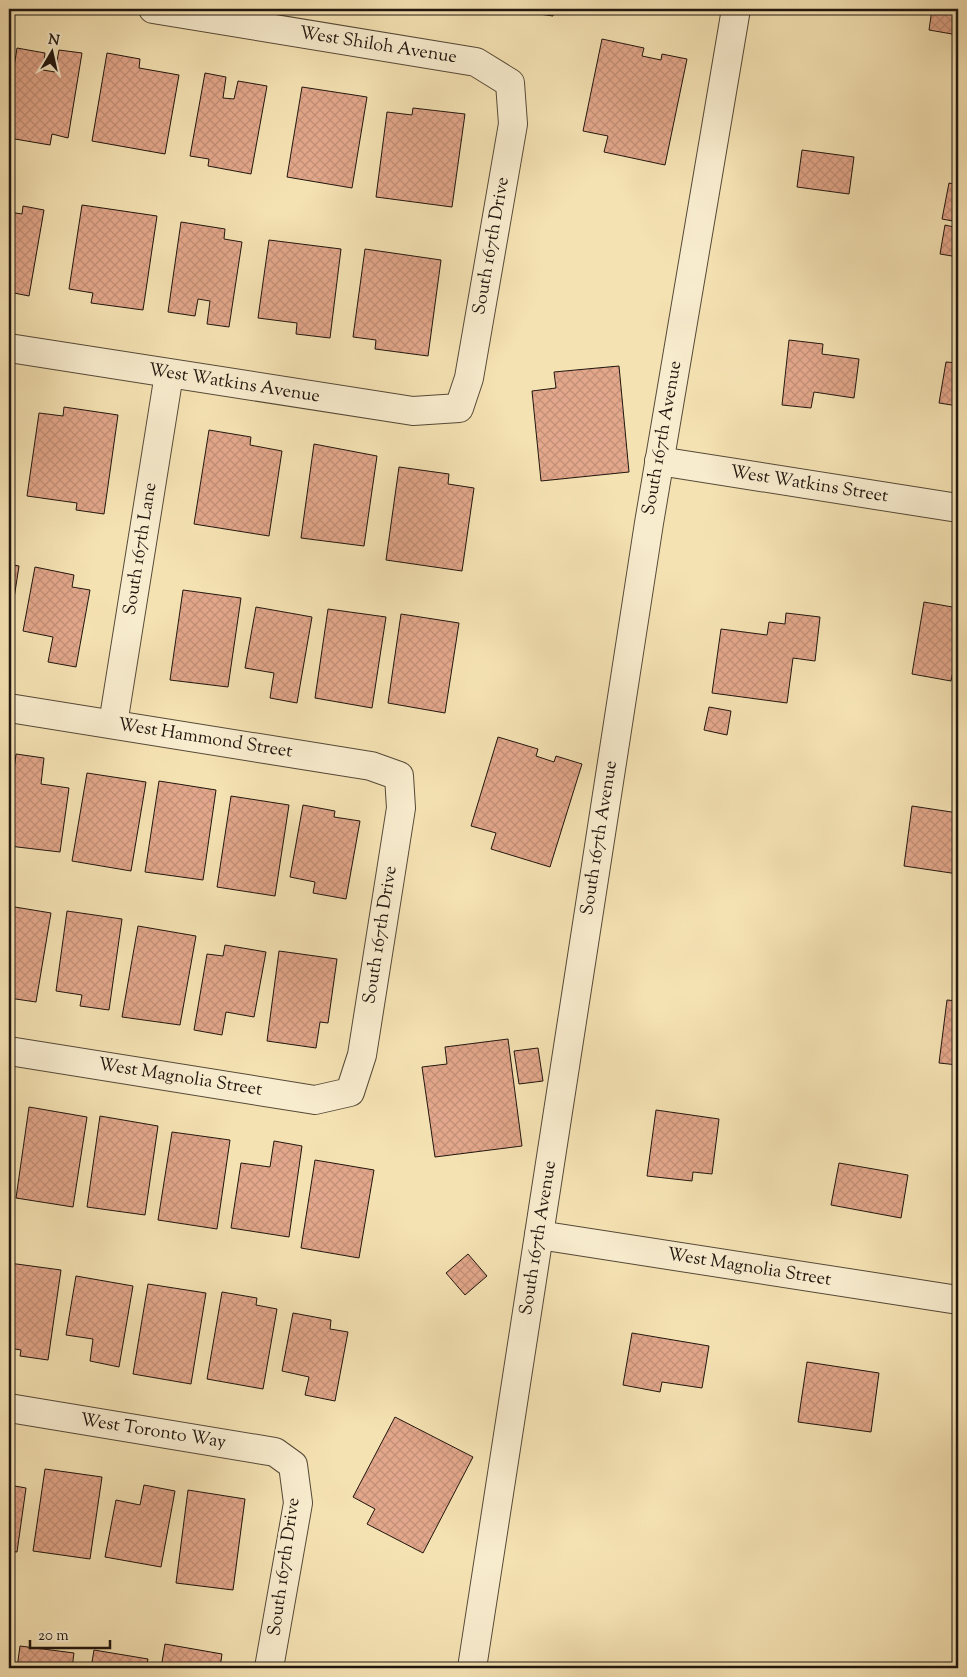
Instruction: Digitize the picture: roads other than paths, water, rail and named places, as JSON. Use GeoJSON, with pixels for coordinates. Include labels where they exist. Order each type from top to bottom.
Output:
{"type":"FeatureCollection","features":[{"type":"Feature","properties":{"kind":"street","name":"West Shiloh Avenue"},"geometry":{"type":"LineString","coordinates":[[153,9],[476,62],[510,83]]}},
{"type":"Feature","properties":{"kind":"street","name":"South 167th Avenue"},"geometry":{"type":"LineString","coordinates":[[472,1668],[659,461],[736,9]]}},
{"type":"Feature","properties":{"kind":"street","name":"South 167th Drive"},"geometry":{"type":"LineString","coordinates":[[459,408],[469,378],[513,124],[510,83]]}},
{"type":"Feature","properties":{"kind":"street","name":"West Watkins Avenue"},"geometry":{"type":"LineString","coordinates":[[9,348],[413,411],[459,408]]}},
{"type":"Feature","properties":{"kind":"street","name":"South 167th Lane"},"geometry":{"type":"LineString","coordinates":[[113,724],[169,374]]}},
{"type":"Feature","properties":{"kind":"street","name":"West Watkins Street"},"geometry":{"type":"LineString","coordinates":[[659,461],[958,508]]}},
{"type":"Feature","properties":{"kind":"street","name":"West Hammond Street"},"geometry":{"type":"LineString","coordinates":[[9,708],[371,766],[399,776]]}},
{"type":"Feature","properties":{"kind":"street","name":"South 167th Drive"},"geometry":{"type":"LineString","coordinates":[[350,1092],[362,1055],[401,808],[399,776]]}},
{"type":"Feature","properties":{"kind":"street","name":"West Magnolia Street"},"geometry":{"type":"LineString","coordinates":[[9,1051],[315,1100],[350,1092]]}},
{"type":"Feature","properties":{"kind":"street","name":"West Magnolia Street"},"geometry":{"type":"LineString","coordinates":[[539,1235],[958,1300]]}},
{"type":"Feature","properties":{"kind":"street","name":"West Toronto Way"},"geometry":{"type":"LineString","coordinates":[[9,1408],[275,1452],[293,1465]]}},
{"type":"Feature","properties":{"kind":"street","name":"South 167th Drive"},"geometry":{"type":"LineString","coordinates":[[270,1668],[298,1503],[293,1465]]}}]}
